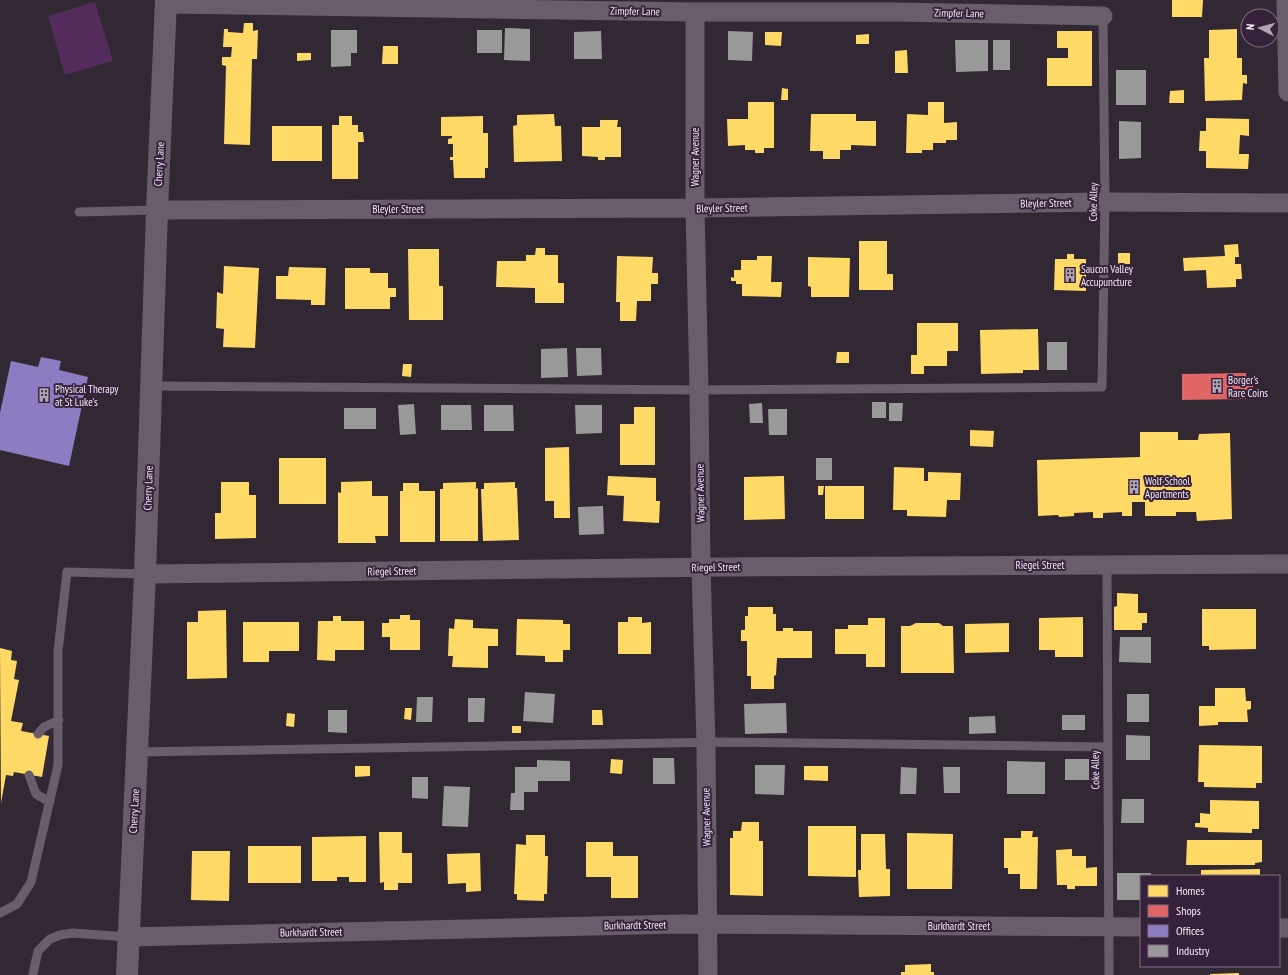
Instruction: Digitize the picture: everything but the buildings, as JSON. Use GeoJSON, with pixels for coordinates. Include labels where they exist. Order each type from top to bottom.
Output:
{"type":"FeatureCollection","features":[{"type":"Feature","properties":{"kind":"street"},"geometry":{"type":"LineString","coordinates":[[1286,0],[1288,92]]}},
{"type":"Feature","properties":{"kind":"street","name":"Zimpfer Lane"},"geometry":{"type":"LineString","coordinates":[[166,2],[695,12],[896,12],[1103,16]]}},
{"type":"Feature","properties":{"kind":"street","name":"Cherry Lane"},"geometry":{"type":"LineString","coordinates":[[127,975],[145,574],[157,210],[166,2]]}},
{"type":"Feature","properties":{"kind":"street","name":"Wagner Avenue"},"geometry":{"type":"LineString","coordinates":[[695,12],[695,208],[700,390],[701,567],[706,743],[708,975]]}},
{"type":"Feature","properties":{"kind":"street","name":"Bleyler Street"},"geometry":{"type":"LineString","coordinates":[[157,210],[695,208],[1105,202],[1288,203]]}},
{"type":"Feature","properties":{"kind":"street","name":"Riegel Street"},"geometry":{"type":"LineString","coordinates":[[145,574],[701,567],[1288,564]]}},
{"type":"Feature","properties":{"kind":"street","name":"Burkhardt Street"},"geometry":{"type":"LineString","coordinates":[[129,937],[708,924],[1140,927]]}},
{"type":"Feature","properties":{"kind":"lane","name":"Coke Alley"},"geometry":{"type":"LineString","coordinates":[[700,390],[1102,387],[1105,202],[1103,16]]}},
{"type":"Feature","properties":{"kind":"lane"},"geometry":{"type":"LineString","coordinates":[[79,212],[157,210]]}},
{"type":"Feature","properties":{"kind":"lane"},"geometry":{"type":"LineString","coordinates":[[151,386],[700,390]]}},
{"type":"Feature","properties":{"kind":"lane","name":"Coke Alley"},"geometry":{"type":"LineString","coordinates":[[1107,565],[1109,975]]}},
{"type":"Feature","properties":{"kind":"lane"},"geometry":{"type":"LineString","coordinates":[[0,912],[17,904],[31,882],[58,766],[58,651],[67,572],[145,574]]}},
{"type":"Feature","properties":{"kind":"lane"},"geometry":{"type":"LineString","coordinates":[[38,734],[44,727],[59,720]]}},
{"type":"Feature","properties":{"kind":"lane"},"geometry":{"type":"LineString","coordinates":[[137,752],[706,743],[1107,747]]}},
{"type":"Feature","properties":{"kind":"lane"},"geometry":{"type":"LineString","coordinates":[[29,775],[36,794],[50,802]]}},
{"type":"Feature","properties":{"kind":"lane"},"geometry":{"type":"LineString","coordinates":[[33,974],[38,951],[50,938],[72,933],[129,937]]}},
{"type":"Feature","properties":{"kind":"shaded area"},"geometry":{"type":"Polygon","coordinates":[[[95,2],[113,61],[65,75],[48,16],[95,2]]]}},
{"type":"Feature","properties":{"kind":"place","name":"Saucon Valley Accupuncture"},"geometry":{"type":"Point","coordinates":[1070,275]}},
{"type":"Feature","properties":{"kind":"place","name":"Borger's Rare Coins"},"geometry":{"type":"Point","coordinates":[1217,386]}},
{"type":"Feature","properties":{"kind":"place","name":"Physical Therapy at St Luke's"},"geometry":{"type":"Point","coordinates":[44,395]}},
{"type":"Feature","properties":{"kind":"place","name":"Wolf School Apartments"},"geometry":{"type":"Point","coordinates":[1134,487]}}]}
